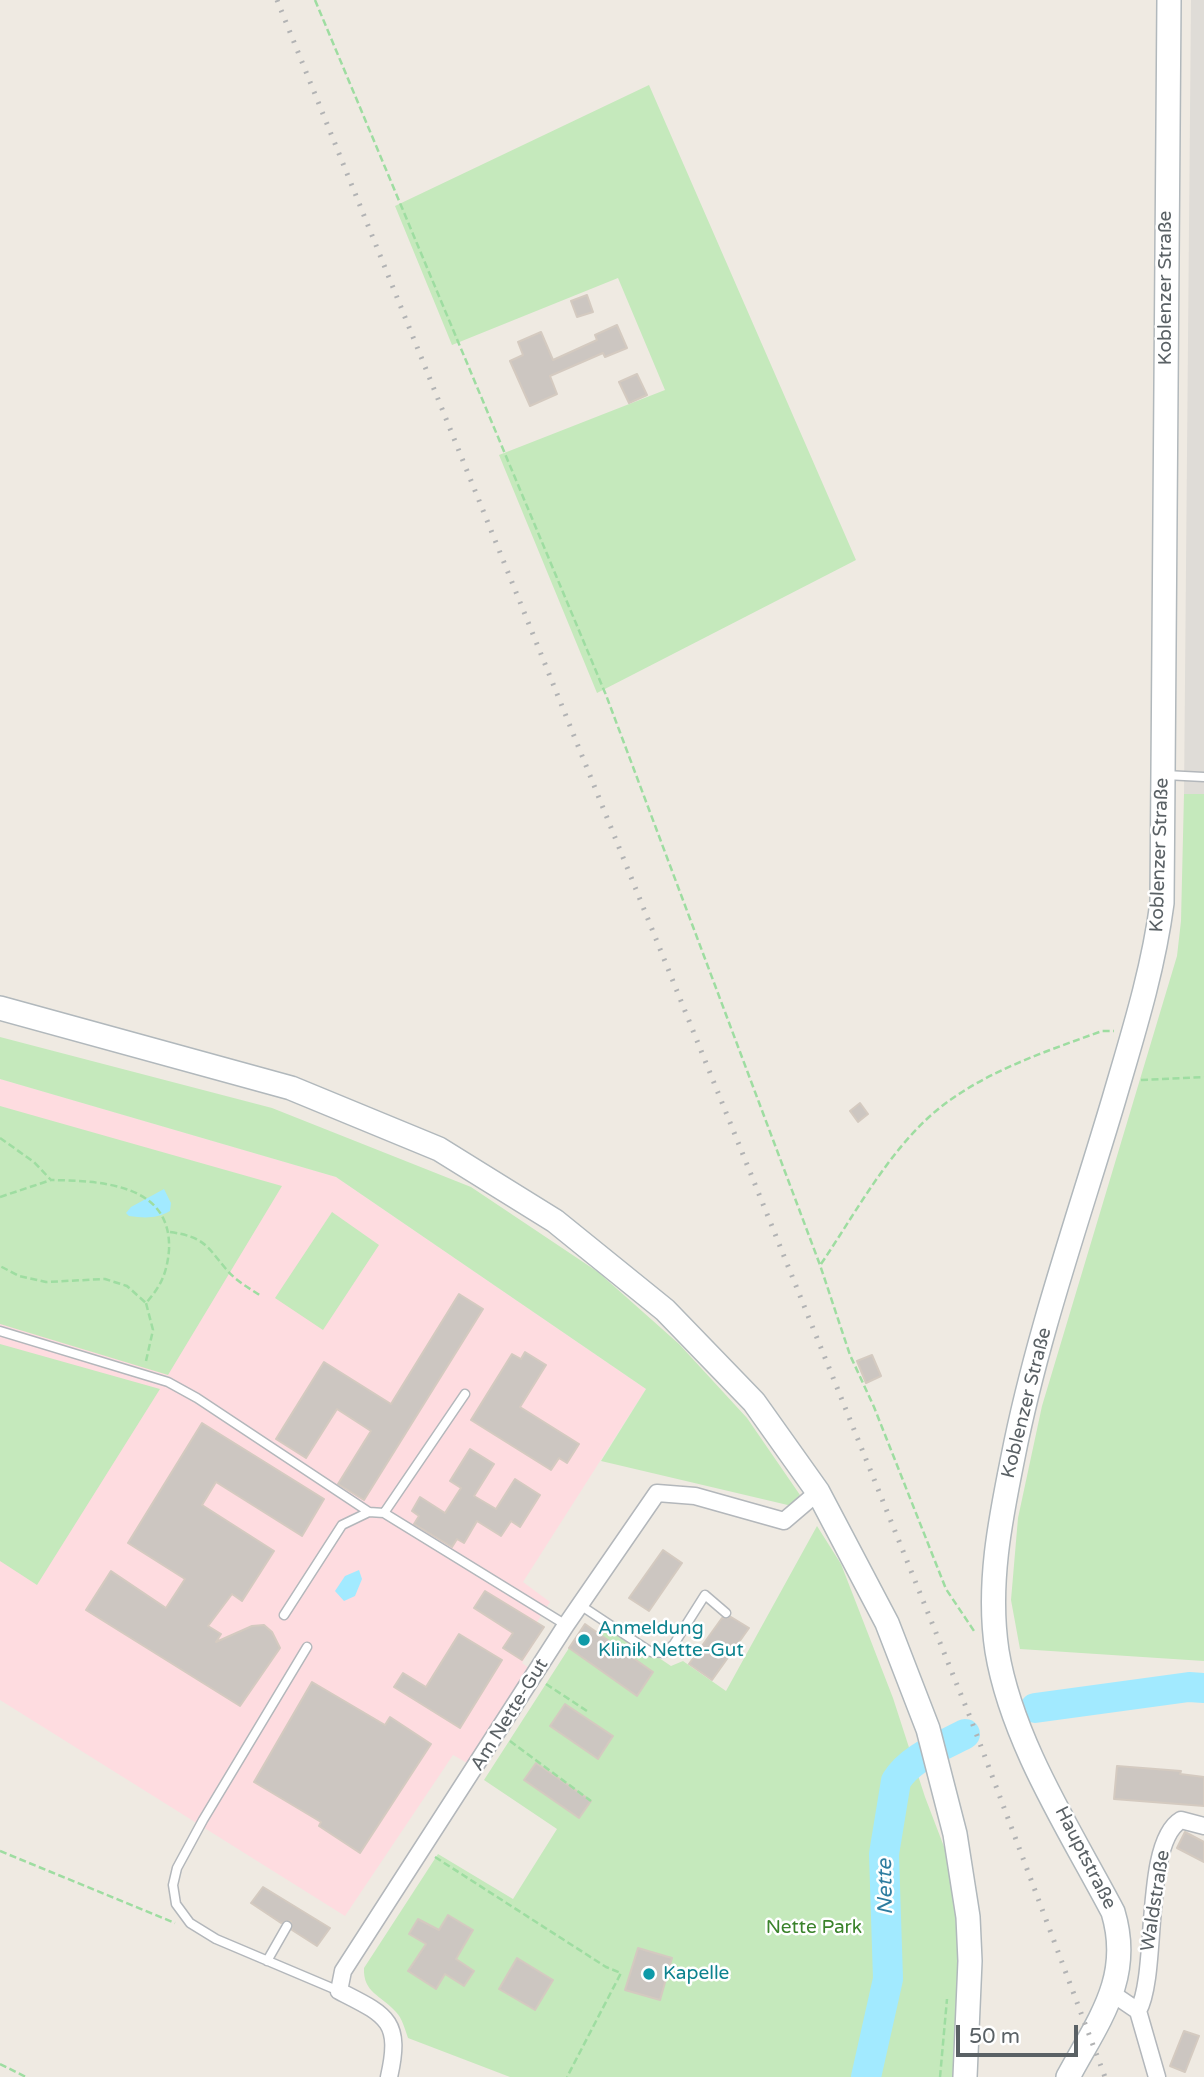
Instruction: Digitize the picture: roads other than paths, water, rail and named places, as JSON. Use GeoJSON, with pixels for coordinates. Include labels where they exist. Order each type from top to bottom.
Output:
{"type":"FeatureCollection","features":[{"type":"Feature","properties":{"kind":"street","name":"Koblenzer Straße"},"geometry":{"type":"LineString","coordinates":[[1033,1758],[1005,1686],[994,1620],[994,1572],[1000,1520],[1025,1399],[1156,952],[1162,903],[1169,0]]}},
{"type":"Feature","properties":{"kind":"street"},"geometry":{"type":"LineString","coordinates":[[0,1008],[291,1088],[439,1149],[555,1221],[665,1310],[754,1402],[818,1492],[887,1623],[928,1729],[955,1834],[968,1917],[970,1961],[966,2072]]}},
{"type":"Feature","properties":{"kind":"street","name":"Am Nette-Gut"},"geometry":{"type":"LineString","coordinates":[[339,1991],[344,1971],[566,1625],[657,1493],[695,1496],[783,1521],[818,1492]]}},
{"type":"Feature","properties":{"kind":"street","name":"Hauptstraße"},"geometry":{"type":"LineString","coordinates":[[1033,1758],[1114,1912],[1120,1949],[1113,1994],[1068,2077]]}},
{"type":"Feature","properties":{"kind":"street","name":"Waldstraße"},"geometry":{"type":"LineString","coordinates":[[1138,2011],[1146,1994],[1150,1916],[1166,1841],[1174,1824],[1181,1820],[1204,1826]]}},
{"type":"Feature","properties":{"kind":"street"},"geometry":{"type":"LineString","coordinates":[[339,1991],[381,2012],[388,2024],[395,2048],[388,2077]]}},
{"type":"Feature","properties":{"kind":"street"},"geometry":{"type":"LineString","coordinates":[[1113,1994],[1138,2011],[1157,2077]]}},
{"type":"Feature","properties":{"kind":"lane"},"geometry":{"type":"LineString","coordinates":[[1164,775],[1204,777]]}},
{"type":"Feature","properties":{"kind":"lane"},"geometry":{"type":"LineString","coordinates":[[0,1331],[167,1382],[197,1398],[369,1512]]}},
{"type":"Feature","properties":{"kind":"lane"},"geometry":{"type":"LineString","coordinates":[[384,1513],[465,1394]]}},
{"type":"Feature","properties":{"kind":"lane"},"geometry":{"type":"LineString","coordinates":[[284,1615],[342,1525],[369,1512],[384,1513],[566,1625]]}},
{"type":"Feature","properties":{"kind":"lane"},"geometry":{"type":"LineString","coordinates":[[580,1605],[651,1652],[664,1653],[674,1644],[705,1595],[726,1613]]}},
{"type":"Feature","properties":{"kind":"lane"},"geometry":{"type":"LineString","coordinates":[[307,1647],[203,1820],[177,1868],[173,1885],[176,1904],[190,1923],[216,1940],[339,1991]]}},
{"type":"Feature","properties":{"kind":"lane"},"geometry":{"type":"LineString","coordinates":[[267,1961],[287,1926]]}},
{"type":"Feature","properties":{"kind":"water"},"geometry":{"type":"Polygon","coordinates":[[[164,1189],[171,1203],[170,1211],[150,1217],[129,1216],[126,1213],[131,1207],[164,1189]]]}},
{"type":"Feature","properties":{"kind":"water"},"geometry":{"type":"Polygon","coordinates":[[[359,1570],[362,1579],[355,1596],[344,1601],[335,1591],[345,1576],[359,1570]]]}},
{"type":"Feature","properties":{"kind":"waterway","name":"Nette"},"geometry":{"type":"LineString","coordinates":[[1035,1708],[1189,1687],[1204,1688]]}},
{"type":"Feature","properties":{"kind":"waterway","name":"Nette"},"geometry":{"type":"LineString","coordinates":[[866,2077],[888,1979],[884,1854],[896,1781],[918,1759],[965,1734]]}},
{"type":"Feature","properties":{"kind":"railway"},"geometry":{"type":"LineString","coordinates":[[277,0],[970,1717],[1105,2077]]}},
{"type":"Feature","properties":{"kind":"place","name":"Anmeldung Klinik Nette-Gut"},"geometry":{"type":"Point","coordinates":[584,1640]}},
{"type":"Feature","properties":{"kind":"place","name":"Kapelle"},"geometry":{"type":"Point","coordinates":[649,1974]}},
{"type":"Feature","properties":{"kind":"park label","name":"Nette Park"},"geometry":{"type":"Point","coordinates":[814,1928]}}]}
